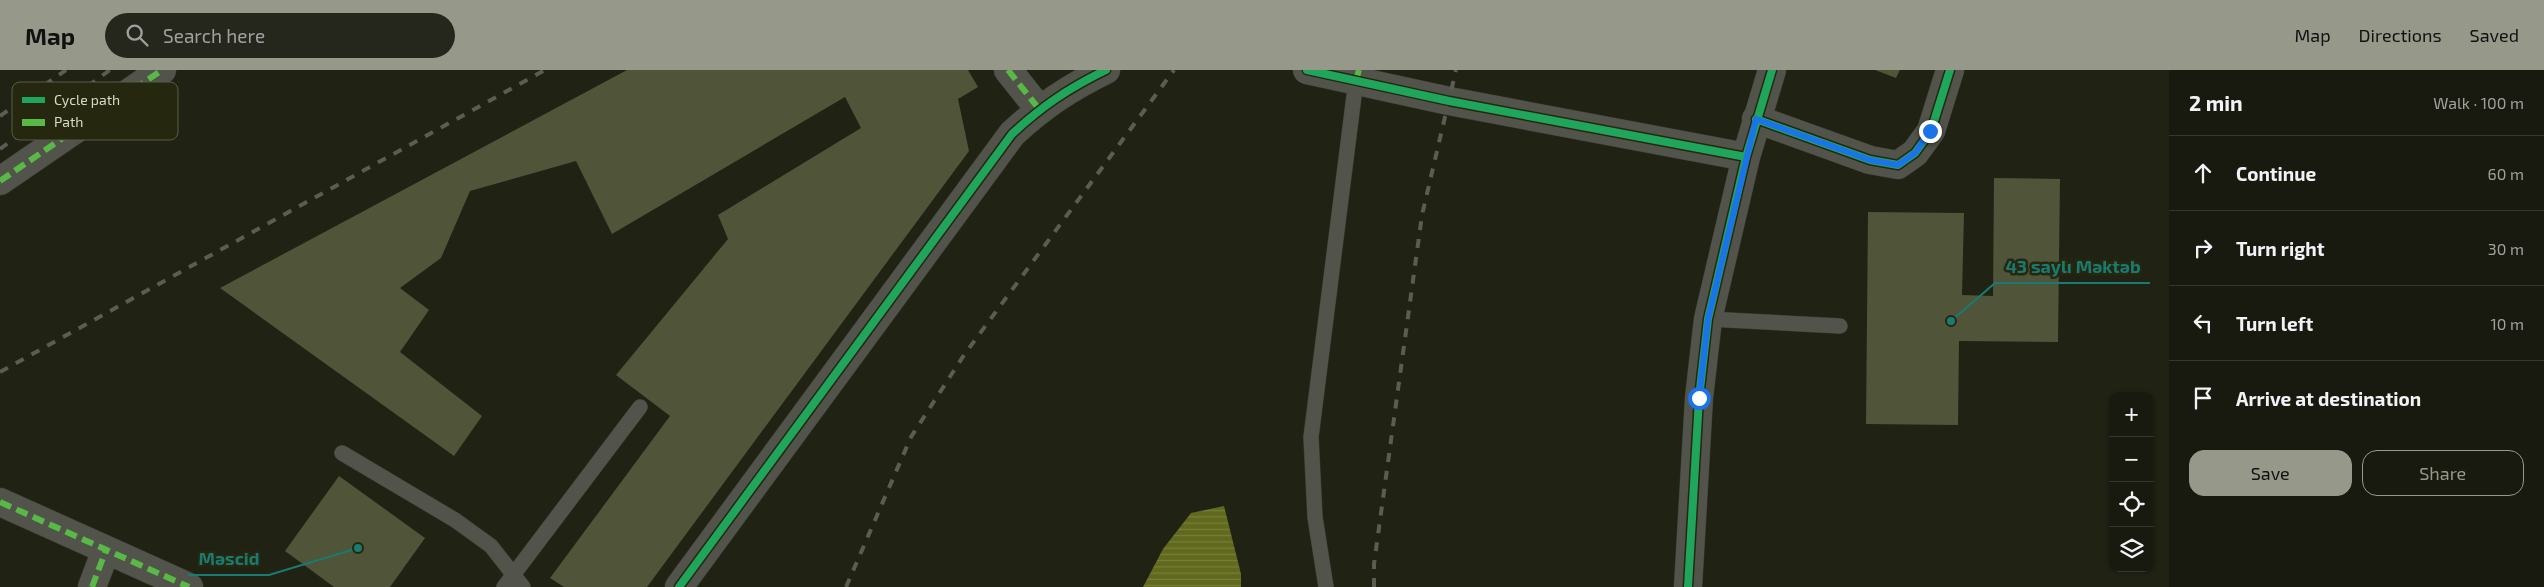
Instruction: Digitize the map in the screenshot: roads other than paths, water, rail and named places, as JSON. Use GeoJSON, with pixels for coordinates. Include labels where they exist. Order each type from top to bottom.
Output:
{"type":"FeatureCollection","features":[{"type":"Feature","properties":{"kind":"street"},"geometry":{"type":"LineString","coordinates":[[144,82],[162,70]]}},
{"type":"Feature","properties":{"kind":"street"},"geometry":{"type":"LineString","coordinates":[[1008,70],[1039,108]]}},
{"type":"Feature","properties":{"kind":"street"},"geometry":{"type":"LineString","coordinates":[[679,587],[985,168],[1012,134],[1039,108],[1078,84],[1106,70]]}},
{"type":"Feature","properties":{"kind":"street"},"geometry":{"type":"LineString","coordinates":[[1307,70],[1357,75],[1458,102],[1746,157]]}},
{"type":"Feature","properties":{"kind":"street"},"geometry":{"type":"LineString","coordinates":[[1688,587],[1699,398],[1708,319],[1746,157],[1772,70]]}},
{"type":"Feature","properties":{"kind":"street"},"geometry":{"type":"LineString","coordinates":[[1756,119],[1870,160],[1898,165],[1915,153],[1930,131],[1950,70]]}},
{"type":"Feature","properties":{"kind":"street"},"geometry":{"type":"LineString","coordinates":[[0,181],[60,140]]}},
{"type":"Feature","properties":{"kind":"street"},"geometry":{"type":"LineString","coordinates":[[0,502],[189,587]]}},
{"type":"Feature","properties":{"kind":"street"},"geometry":{"type":"LineString","coordinates":[[92,587],[106,550]]}},
{"type":"Feature","properties":{"kind":"lane"},"geometry":{"type":"LineString","coordinates":[[1326,587],[1315,517],[1311,437],[1357,75]]}},
{"type":"Feature","properties":{"kind":"lane"},"geometry":{"type":"LineString","coordinates":[[1708,319],[1840,326]]}},
{"type":"Feature","properties":{"kind":"lane"},"geometry":{"type":"LineString","coordinates":[[504,587],[640,407]]}},
{"type":"Feature","properties":{"kind":"lane"},"geometry":{"type":"LineString","coordinates":[[342,453],[462,525],[491,546],[523,587]]}},
{"type":"Feature","properties":{"kind":"railway"},"geometry":{"type":"LineString","coordinates":[[49,82],[66,70]]}},
{"type":"Feature","properties":{"kind":"railway"},"geometry":{"type":"LineString","coordinates":[[93,82],[110,70]]}},
{"type":"Feature","properties":{"kind":"railway"},"geometry":{"type":"LineString","coordinates":[[0,372],[545,70]]}},
{"type":"Feature","properties":{"kind":"railway"},"geometry":{"type":"LineString","coordinates":[[846,587],[911,437],[964,355],[1174,70]]}},
{"type":"Feature","properties":{"kind":"railway"},"geometry":{"type":"LineString","coordinates":[[1374,587],[1374,564],[1422,215],[1456,70]]}},
{"type":"Feature","properties":{"kind":"railway"},"geometry":{"type":"LineString","coordinates":[[0,116],[12,108]]}},
{"type":"Feature","properties":{"kind":"railway"},"geometry":{"type":"LineString","coordinates":[[0,149],[13,140]]}},
{"type":"Feature","properties":{"kind":"place","name":"43 saylı Məktəb"},"geometry":{"type":"Point","coordinates":[1951,321]}},
{"type":"Feature","properties":{"kind":"place","name":"Məscid"},"geometry":{"type":"Point","coordinates":[358,548]}}]}
